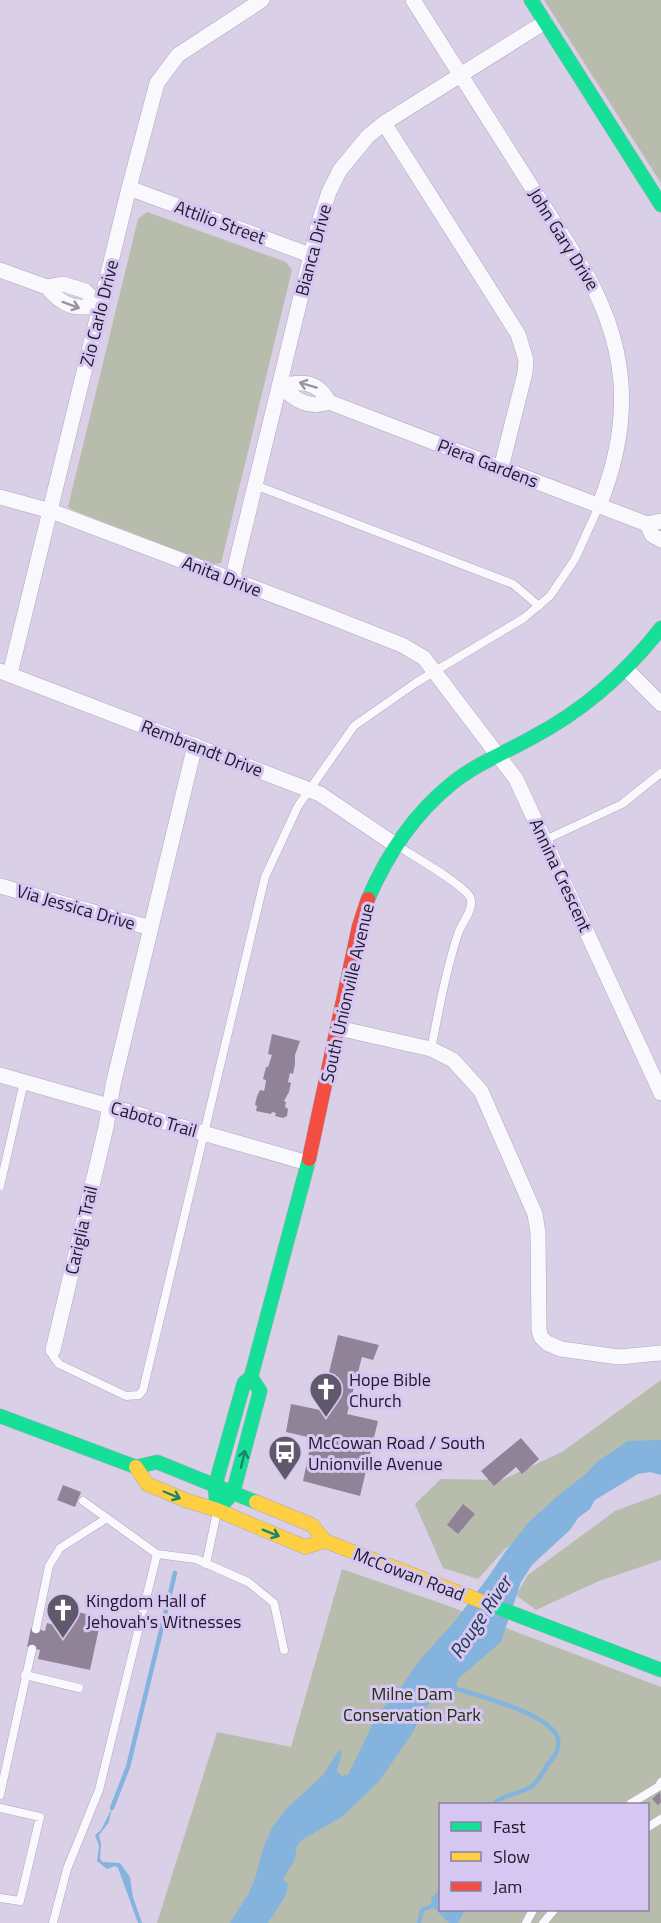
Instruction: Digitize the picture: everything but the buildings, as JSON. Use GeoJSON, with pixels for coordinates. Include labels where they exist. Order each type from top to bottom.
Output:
{"type":"FeatureCollection","features":[{"type":"Feature","properties":{"kind":"street","name":"Zio Carlo Drive"},"geometry":{"type":"LineString","coordinates":[[5,673],[51,511],[129,188],[157,83],[178,55],[262,0]]}},
{"type":"Feature","properties":{"kind":"street","name":"John Gary Drive"},"geometry":{"type":"LineString","coordinates":[[413,0],[588,275],[606,311],[616,347],[623,405],[619,447],[599,506]]}},
{"type":"Feature","properties":{"kind":"street"},"geometry":{"type":"LineString","coordinates":[[531,0],[661,205]]}},
{"type":"Feature","properties":{"kind":"street","name":"Bianca Drive"},"geometry":{"type":"LineString","coordinates":[[232,580],[310,255],[323,206],[340,170],[358,147],[384,123],[545,22]]}},
{"type":"Feature","properties":{"kind":"street"},"geometry":{"type":"LineString","coordinates":[[384,123],[500,303],[523,347],[526,360],[525,373],[501,468]]}},
{"type":"Feature","properties":{"kind":"street","name":"Attilio Street"},"geometry":{"type":"LineString","coordinates":[[129,188],[310,255]]}},
{"type":"Feature","properties":{"kind":"street"},"geometry":{"type":"LineString","coordinates":[[0,270],[47,287],[58,300],[79,309],[102,306]]}},
{"type":"Feature","properties":{"kind":"street","name":"Piera Gardens"},"geometry":{"type":"LineString","coordinates":[[279,386],[296,399],[317,407],[329,402],[599,506],[654,522],[652,535],[661,540]]}},
{"type":"Feature","properties":{"kind":"street","name":"Anita Drive"},"geometry":{"type":"LineString","coordinates":[[0,497],[51,511],[402,645],[424,658],[435,672]]}},
{"type":"Feature","properties":{"kind":"street","name":"South Unionville Avenue"},"geometry":{"type":"LineString","coordinates":[[217,1510],[215,1486],[244,1383],[251,1377],[308,1163],[353,951],[370,890],[394,844],[430,803],[467,772],[571,715],[595,697],[626,669],[661,628]]}},
{"type":"Feature","properties":{"kind":"street"},"geometry":{"type":"LineString","coordinates":[[626,669],[661,704]]}},
{"type":"Feature","properties":{"kind":"street","name":"Annina Crescent"},"geometry":{"type":"LineString","coordinates":[[435,672],[516,779],[661,1094]]}},
{"type":"Feature","properties":{"kind":"street","name":"Rembrandt Drive"},"geometry":{"type":"LineString","coordinates":[[5,673],[309,789],[329,799],[394,844]]}},
{"type":"Feature","properties":{"kind":"street","name":"Cariglia Trail"},"geometry":{"type":"LineString","coordinates":[[53,1350],[195,745]]}},
{"type":"Feature","properties":{"kind":"street","name":"Via Jessica Drive"},"geometry":{"type":"LineString","coordinates":[[0,886],[151,928]]}},
{"type":"Feature","properties":{"kind":"street"},"geometry":{"type":"LineString","coordinates":[[338,1028],[431,1049],[453,1060],[481,1091],[535,1214],[538,1233],[541,1337],[553,1347],[608,1356],[642,1356],[661,1353]]}},
{"type":"Feature","properties":{"kind":"street","name":"Caboto Trail"},"geometry":{"type":"LineString","coordinates":[[0,1075],[308,1163]]}},
{"type":"Feature","properties":{"kind":"street","name":"South Unionville Avenue"},"geometry":{"type":"LineString","coordinates":[[217,1510],[233,1493],[260,1391],[251,1377]]}},
{"type":"Feature","properties":{"kind":"street","name":"McCowan Road"},"geometry":{"type":"LineString","coordinates":[[1,1418],[136,1467],[157,1462],[312,1525],[325,1541],[661,1670]]}},
{"type":"Feature","properties":{"kind":"street","name":"McCowan Road"},"geometry":{"type":"LineString","coordinates":[[136,1467],[147,1484],[305,1547],[325,1541]]}},
{"type":"Feature","properties":{"kind":"lane"},"geometry":{"type":"LineString","coordinates":[[255,485],[513,584],[539,606]]}},
{"type":"Feature","properties":{"kind":"lane"},"geometry":{"type":"LineString","coordinates":[[205,1133],[267,869],[298,806],[354,726],[435,672],[524,618],[550,596],[575,558],[599,506]]}},
{"type":"Feature","properties":{"kind":"lane"},"geometry":{"type":"LineString","coordinates":[[545,840],[622,804],[661,773]]}},
{"type":"Feature","properties":{"kind":"lane"},"geometry":{"type":"LineString","coordinates":[[394,844],[461,888],[471,899],[472,904],[460,929],[452,957],[431,1049]]}},
{"type":"Feature","properties":{"kind":"lane"},"geometry":{"type":"LineString","coordinates":[[0,1186],[24,1082]]}},
{"type":"Feature","properties":{"kind":"lane","name":"Cariglia Trail"},"geometry":{"type":"LineString","coordinates":[[53,1350],[53,1356],[59,1364],[126,1396],[139,1395],[143,1390],[205,1133]]}},
{"type":"Feature","properties":{"kind":"lane"},"geometry":{"type":"LineString","coordinates":[[83,1501],[157,1554],[196,1559],[248,1582],[274,1603],[284,1650]]}},
{"type":"Feature","properties":{"kind":"lane"},"geometry":{"type":"LineString","coordinates":[[206,1563],[217,1510]]}},
{"type":"Feature","properties":{"kind":"lane"},"geometry":{"type":"LineString","coordinates":[[36,1629],[49,1566],[60,1548],[107,1518]]}},
{"type":"Feature","properties":{"kind":"lane"},"geometry":{"type":"LineString","coordinates":[[53,1923],[67,1869],[99,1790],[157,1554]]}},
{"type":"Feature","properties":{"kind":"lane"},"geometry":{"type":"LineString","coordinates":[[0,1795],[32,1648]]}},
{"type":"Feature","properties":{"kind":"lane"},"geometry":{"type":"LineString","coordinates":[[25,1675],[79,1688]]}},
{"type":"Feature","properties":{"kind":"lane"},"geometry":{"type":"LineString","coordinates":[[632,1803],[660,1786]]}},
{"type":"Feature","properties":{"kind":"lane"},"geometry":{"type":"LineString","coordinates":[[0,1808],[40,1817],[20,1901],[0,1898]]}},
{"type":"Feature","properties":{"kind":"lane"},"geometry":{"type":"LineString","coordinates":[[543,1923],[553,1911]]}},
{"type":"Feature","properties":{"kind":"green space"},"geometry":{"type":"Polygon","coordinates":[[[544,0],[661,0],[661,183],[544,0]]]}},
{"type":"Feature","properties":{"kind":"green space"},"geometry":{"type":"Polygon","coordinates":[[[147,212],[286,262],[292,270],[221,563],[213,564],[68,507],[138,219],[147,212]]]}},
{"type":"Feature","properties":{"kind":"green space"},"geometry":{"type":"Polygon","coordinates":[[[661,1380],[661,1454],[506,1548],[478,1579],[443,1568],[415,1504],[441,1479],[502,1480],[562,1452],[661,1380]]]}},
{"type":"Feature","properties":{"kind":"green space"},"geometry":{"type":"Polygon","coordinates":[[[661,1494],[661,1560],[599,1581],[536,1610],[516,1595],[528,1575],[615,1511],[661,1494]]]}},
{"type":"Feature","properties":{"kind":"green space","name":"Milne Dam Conservation Park"},"geometry":{"type":"Polygon","coordinates":[[[342,1569],[446,1605],[661,1687],[661,1923],[157,1923],[217,1732],[291,1747],[342,1569]]]}},
{"type":"Feature","properties":{"kind":"water","name":"Rouge River"},"geometry":{"type":"Polygon","coordinates":[[[661,1440],[661,1475],[650,1472],[638,1474],[595,1500],[590,1509],[578,1518],[570,1530],[532,1565],[521,1582],[501,1642],[458,1679],[456,1685],[461,1690],[458,1692],[447,1690],[431,1701],[380,1780],[343,1816],[302,1840],[297,1846],[295,1859],[283,1879],[288,1884],[286,1895],[268,1923],[230,1923],[249,1893],[263,1848],[272,1828],[285,1810],[323,1775],[339,1750],[342,1753],[337,1771],[342,1776],[348,1775],[378,1713],[396,1695],[418,1662],[455,1621],[529,1522],[598,1461],[628,1441],[661,1440]]]}},
{"type":"Feature","properties":{"kind":"water"},"geometry":{"type":"Polygon","coordinates":[[[112,1808],[109,1822],[99,1835],[100,1859],[103,1862],[120,1863],[130,1877],[133,1897],[142,1923],[138,1923],[118,1868],[115,1866],[107,1869],[97,1861],[99,1846],[95,1835],[101,1830],[112,1808]]]}},
{"type":"Feature","properties":{"kind":"water"},"geometry":{"type":"Polygon","coordinates":[[[439,1890],[439,1911],[464,1911],[458,1923],[449,1923],[432,1906],[431,1899],[439,1890]]]}},
{"type":"Feature","properties":{"kind":"waterway"},"geometry":{"type":"LineString","coordinates":[[112,1808],[128,1767],[175,1573]]}},
{"type":"Feature","properties":{"kind":"waterway"},"geometry":{"type":"LineString","coordinates":[[461,1690],[500,1702],[530,1715],[553,1730],[558,1739],[556,1753],[534,1784],[495,1803]]}},
{"type":"Feature","properties":{"kind":"waterway"},"geometry":{"type":"LineString","coordinates":[[419,1923],[422,1910],[432,1906]]}},
{"type":"Feature","properties":{"kind":"traffic: fast"},"geometry":{"type":"LineString","coordinates":[[531,0],[661,205]]}},
{"type":"Feature","properties":{"kind":"traffic: fast"},"geometry":{"type":"LineString","coordinates":[[368,899],[392,852],[412,823],[436,797],[470,771],[552,726],[587,703],[619,675],[661,628]]}},
{"type":"Feature","properties":{"kind":"traffic: fast"},"geometry":{"type":"LineString","coordinates":[[217,1510],[215,1486],[244,1383],[251,1377],[309,1159]]}},
{"type":"Feature","properties":{"kind":"traffic: fast"},"geometry":{"type":"LineString","coordinates":[[223,1504],[233,1493],[260,1391],[251,1377]]}},
{"type":"Feature","properties":{"kind":"traffic: fast"},"geometry":{"type":"LineString","coordinates":[[0,1416],[136,1467],[157,1462],[256,1502]]}},
{"type":"Feature","properties":{"kind":"traffic: fast"},"geometry":{"type":"LineString","coordinates":[[491,1605],[661,1670]]}},
{"type":"Feature","properties":{"kind":"traffic: slow"},"geometry":{"type":"LineString","coordinates":[[136,1467],[147,1484],[305,1547],[325,1541]]}},
{"type":"Feature","properties":{"kind":"traffic: slow"},"geometry":{"type":"LineString","coordinates":[[256,1502],[312,1525],[325,1541],[491,1605]]}},
{"type":"Feature","properties":{"kind":"traffic: jam"},"geometry":{"type":"LineString","coordinates":[[309,1159],[359,926],[368,899]]}},
{"type":"Feature","properties":{"kind":"place","name":"Hope Bible Church"},"geometry":{"type":"Point","coordinates":[326,1418]}},
{"type":"Feature","properties":{"kind":"place","name":"McCowan Road / South Unionville Avenue"},"geometry":{"type":"Point","coordinates":[285,1481]}},
{"type":"Feature","properties":{"kind":"place","name":"Kingdom Hall of Jehovah's Witnesses"},"geometry":{"type":"Point","coordinates":[63,1639]}}]}
